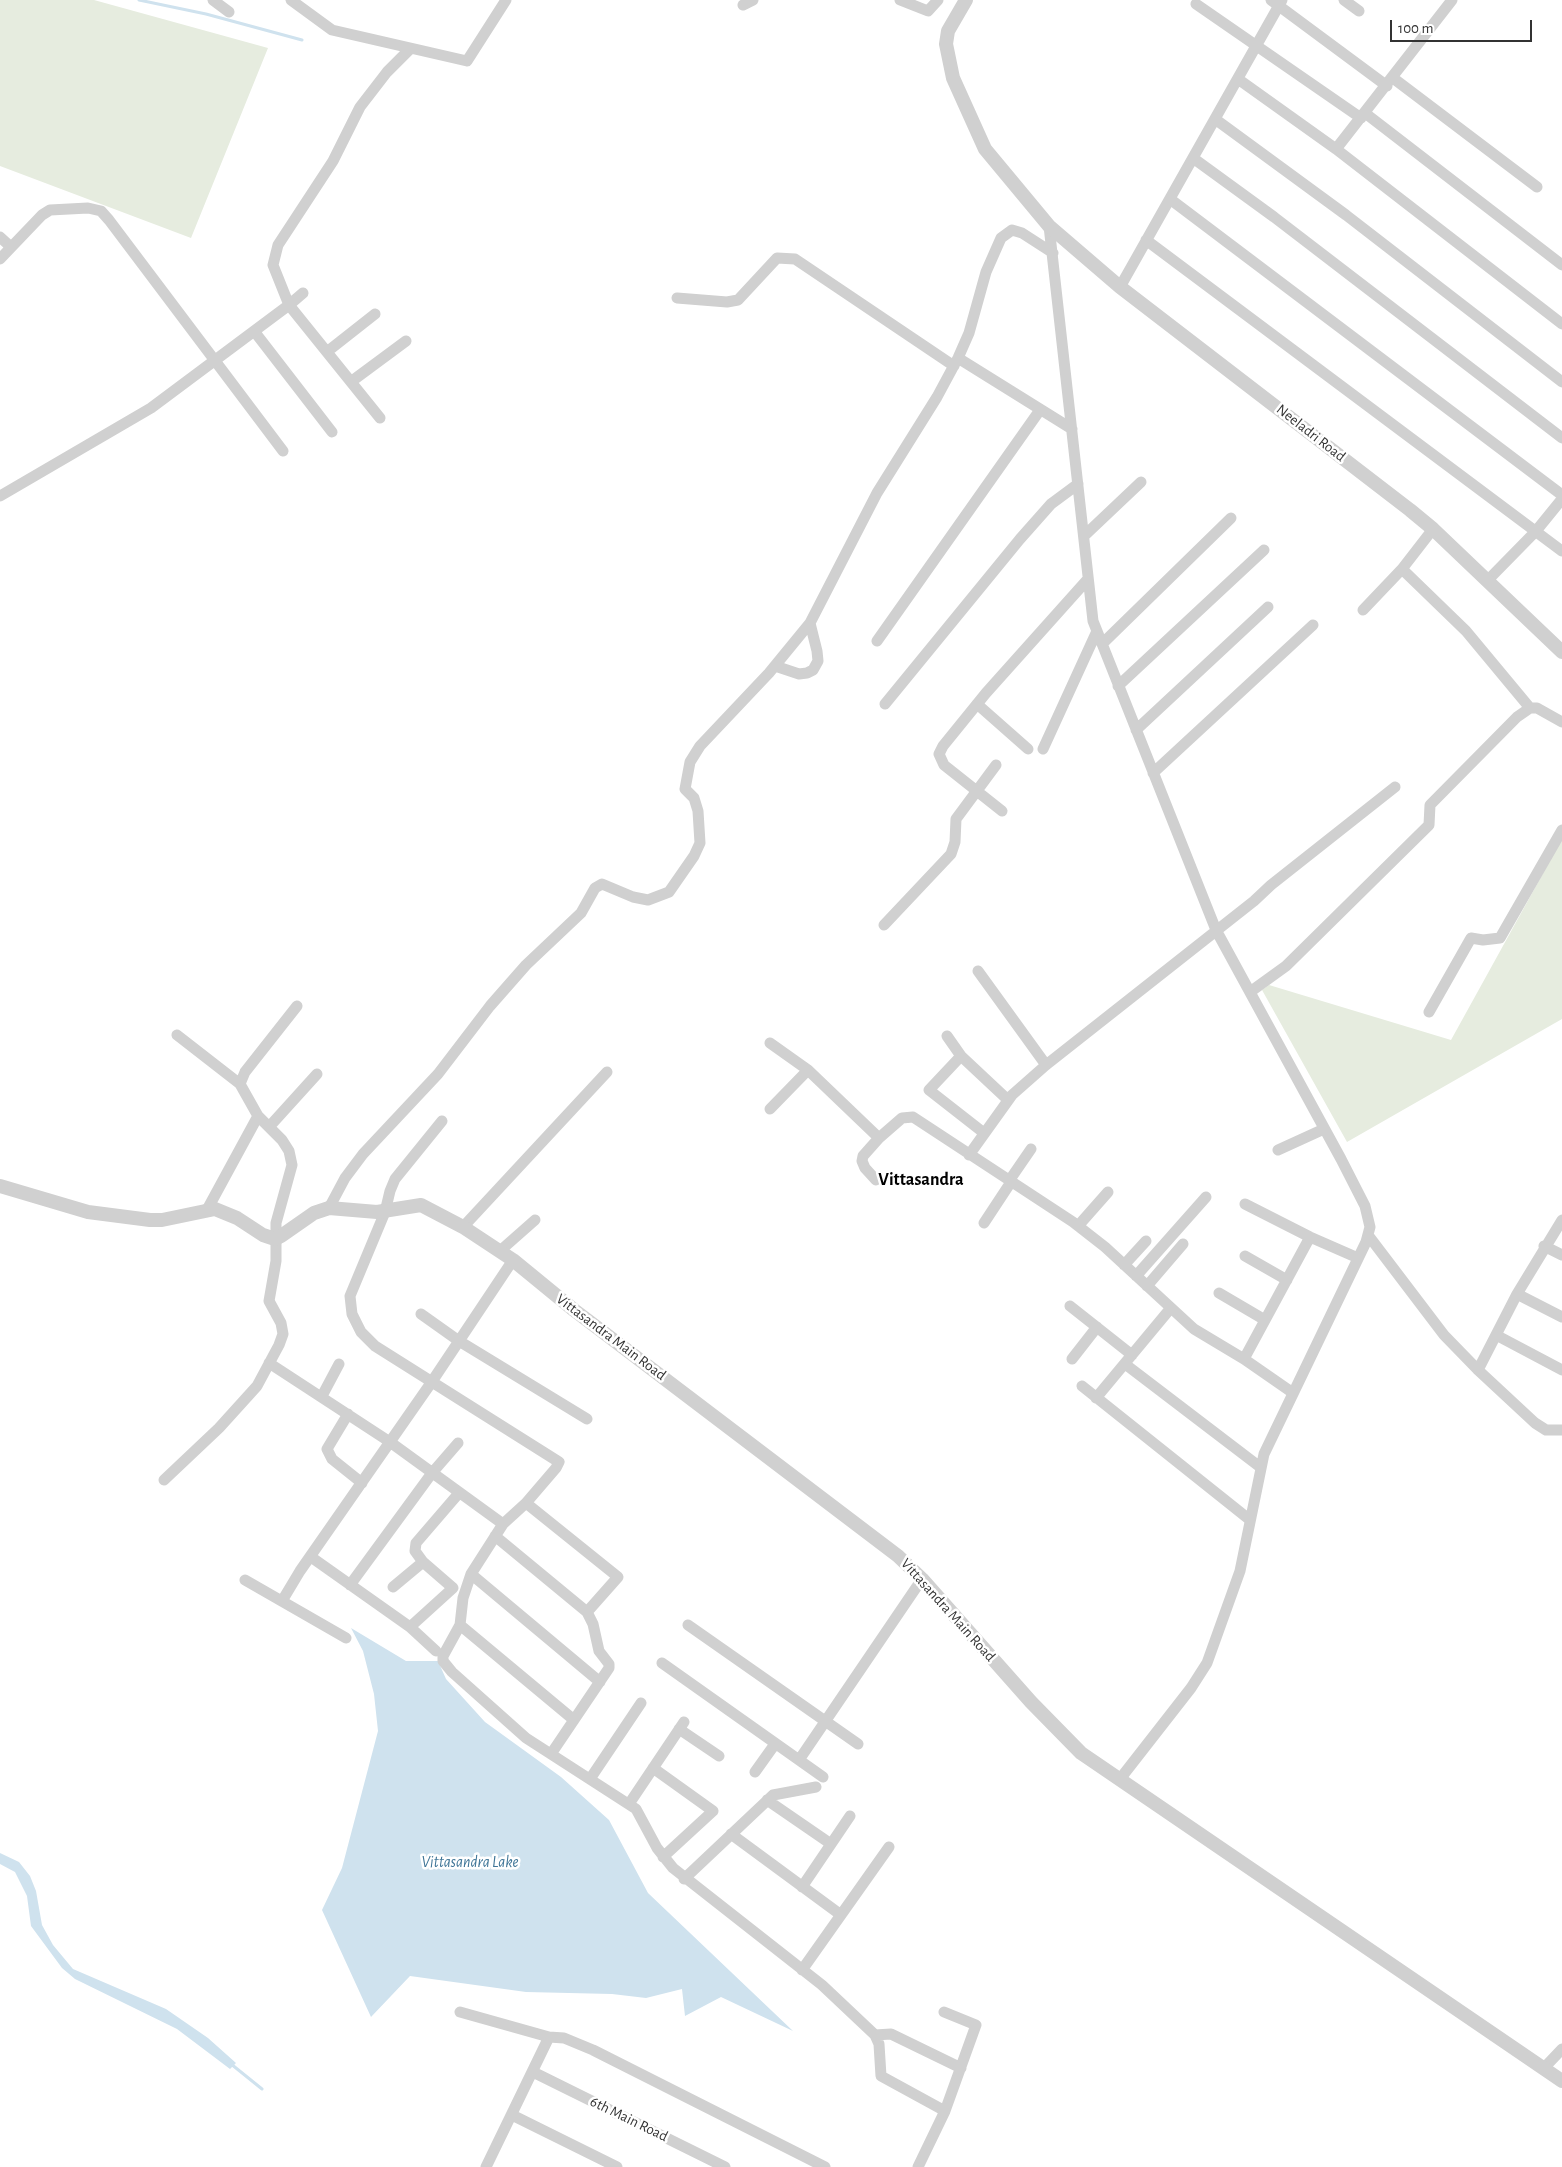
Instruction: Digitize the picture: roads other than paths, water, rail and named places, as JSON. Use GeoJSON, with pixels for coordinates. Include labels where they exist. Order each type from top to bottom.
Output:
{"type":"FeatureCollection","features":[{"type":"Feature","properties":{"kind":"street"},"geometry":{"type":"LineString","coordinates":[[213,0],[229,12]]}},
{"type":"Feature","properties":{"kind":"street"},"geometry":{"type":"LineString","coordinates":[[291,0],[332,30],[467,61],[506,0]]}},
{"type":"Feature","properties":{"kind":"street"},"geometry":{"type":"LineString","coordinates":[[900,0],[928,11],[938,0]]}},
{"type":"Feature","properties":{"kind":"street","name":"Neeladri Road"},"geometry":{"type":"LineString","coordinates":[[966,0],[948,31],[946,44],[953,78],[985,149],[1049,226],[1120,287],[1433,529],[1486,581],[1560,647]]}},
{"type":"Feature","properties":{"kind":"street"},"geometry":{"type":"LineString","coordinates":[[1344,0],[1359,11]]}},
{"type":"Feature","properties":{"kind":"street"},"geometry":{"type":"LineString","coordinates":[[1336,149],[1452,0]]}},
{"type":"Feature","properties":{"kind":"street"},"geometry":{"type":"LineString","coordinates":[[1120,287],[1238,79],[1277,2],[1537,187]]}},
{"type":"Feature","properties":{"kind":"street"},"geometry":{"type":"LineString","coordinates":[[1196,4],[1363,116],[1562,265]]}},
{"type":"Feature","properties":{"kind":"street"},"geometry":{"type":"LineString","coordinates":[[380,418],[328,351],[289,305],[273,266],[278,245],[333,161],[360,108],[387,72],[410,49]]}},
{"type":"Feature","properties":{"kind":"street"},"geometry":{"type":"LineString","coordinates":[[1238,79],[1336,149],[1562,324]]}},
{"type":"Feature","properties":{"kind":"street"},"geometry":{"type":"LineString","coordinates":[[1215,119],[1346,215],[1562,382]]}},
{"type":"Feature","properties":{"kind":"street"},"geometry":{"type":"LineString","coordinates":[[1193,158],[1274,217],[1562,438]]}},
{"type":"Feature","properties":{"kind":"street"},"geometry":{"type":"LineString","coordinates":[[1170,199],[1562,495]]}},
{"type":"Feature","properties":{"kind":"street"},"geometry":{"type":"LineString","coordinates":[[0,259],[42,214],[50,210],[88,208],[101,211],[110,220],[283,451]]}},
{"type":"Feature","properties":{"kind":"street"},"geometry":{"type":"LineString","coordinates":[[1049,226],[1093,621],[1216,930],[1365,1206],[1370,1227],[1358,1258],[1267,1446],[1260,1467],[1237,1582],[1207,1663],[1191,1688],[1120,1779]]}},
{"type":"Feature","properties":{"kind":"street"},"geometry":{"type":"LineString","coordinates":[[329,1208],[345,1178],[363,1154],[438,1074],[490,1006],[526,965],[581,913],[595,888],[602,884],[633,897],[648,900],[669,892],[694,856],[700,843],[698,811],[694,798],[685,789],[690,762],[700,746],[775,666],[810,623],[877,493],[956,362],[969,333],[986,272],[1001,238],[1012,230],[1022,233],[1053,253]]}},
{"type":"Feature","properties":{"kind":"street"},"geometry":{"type":"LineString","coordinates":[[0,237],[11,247]]}},
{"type":"Feature","properties":{"kind":"street"},"geometry":{"type":"LineString","coordinates":[[1146,240],[1562,551]]}},
{"type":"Feature","properties":{"kind":"street"},"geometry":{"type":"LineString","coordinates":[[677,298],[727,302],[738,300],[777,258],[795,259],[956,362],[1072,429]]}},
{"type":"Feature","properties":{"kind":"street"},"geometry":{"type":"LineString","coordinates":[[0,496],[151,408],[303,293]]}},
{"type":"Feature","properties":{"kind":"street"},"geometry":{"type":"LineString","coordinates":[[328,351],[375,314]]}},
{"type":"Feature","properties":{"kind":"street"},"geometry":{"type":"LineString","coordinates":[[254,331],[332,432]]}},
{"type":"Feature","properties":{"kind":"street"},"geometry":{"type":"LineString","coordinates":[[352,381],[406,341]]}},
{"type":"Feature","properties":{"kind":"street"},"geometry":{"type":"LineString","coordinates":[[877,642],[1040,410]]}},
{"type":"Feature","properties":{"kind":"street"},"geometry":{"type":"LineString","coordinates":[[1084,536],[1141,482]]}},
{"type":"Feature","properties":{"kind":"street"},"geometry":{"type":"LineString","coordinates":[[885,704],[1020,539],[1051,504],[1078,484]]}},
{"type":"Feature","properties":{"kind":"street"},"geometry":{"type":"LineString","coordinates":[[1486,581],[1536,532],[1562,499]]}},
{"type":"Feature","properties":{"kind":"street"},"geometry":{"type":"LineString","coordinates":[[1102,644],[1231,518]]}},
{"type":"Feature","properties":{"kind":"street"},"geometry":{"type":"LineString","coordinates":[[1363,610],[1402,569],[1433,529]]}},
{"type":"Feature","properties":{"kind":"street"},"geometry":{"type":"LineString","coordinates":[[1118,686],[1264,550]]}},
{"type":"Feature","properties":{"kind":"street"},"geometry":{"type":"LineString","coordinates":[[1402,569],[1466,631],[1530,708]]}},
{"type":"Feature","properties":{"kind":"street"},"geometry":{"type":"LineString","coordinates":[[1002,812],[944,765],[939,754],[942,746],[1088,579]]}},
{"type":"Feature","properties":{"kind":"street"},"geometry":{"type":"LineString","coordinates":[[1136,730],[1268,607]]}},
{"type":"Feature","properties":{"kind":"street"},"geometry":{"type":"LineString","coordinates":[[775,666],[798,674],[808,673],[813,670],[818,661],[810,623]]}},
{"type":"Feature","properties":{"kind":"street"},"geometry":{"type":"LineString","coordinates":[[1153,773],[1313,625]]}},
{"type":"Feature","properties":{"kind":"street"},"geometry":{"type":"LineString","coordinates":[[1044,749],[1097,631]]}},
{"type":"Feature","properties":{"kind":"street"},"geometry":{"type":"LineString","coordinates":[[978,704],[1028,749]]}},
{"type":"Feature","properties":{"kind":"street"},"geometry":{"type":"LineString","coordinates":[[1250,992],[1286,966],[1429,825],[1430,804],[1517,717],[1530,708],[1537,708],[1562,722]]}},
{"type":"Feature","properties":{"kind":"street"},"geometry":{"type":"LineString","coordinates":[[884,925],[951,854],[955,842],[956,819],[996,765]]}},
{"type":"Feature","properties":{"kind":"street"},"geometry":{"type":"LineString","coordinates":[[970,1154],[1008,1100],[1046,1065],[1395,787]]}},
{"type":"Feature","properties":{"kind":"street"},"geometry":{"type":"LineString","coordinates":[[1429,1012],[1471,938],[1483,940],[1500,938],[1562,830]]}},
{"type":"Feature","properties":{"kind":"street"},"geometry":{"type":"LineString","coordinates":[[978,970],[1046,1065]]}},
{"type":"Feature","properties":{"kind":"street"},"geometry":{"type":"LineString","coordinates":[[240,1084],[245,1072],[297,1006]]}},
{"type":"Feature","properties":{"kind":"street"},"geometry":{"type":"LineString","coordinates":[[164,1480],[219,1428],[256,1386],[283,1334],[281,1323],[269,1301],[276,1262],[275,1238],[280,1210],[292,1166],[289,1151],[258,1116],[240,1084],[177,1036]]}},
{"type":"Feature","properties":{"kind":"street"},"geometry":{"type":"LineString","coordinates":[[947,1036],[961,1056],[1008,1100]]}},
{"type":"Feature","properties":{"kind":"street"},"geometry":{"type":"LineString","coordinates":[[770,1043],[808,1070],[879,1138]]}},
{"type":"Feature","properties":{"kind":"street"},"geometry":{"type":"LineString","coordinates":[[961,1056],[929,1090],[984,1133]]}},
{"type":"Feature","properties":{"kind":"street"},"geometry":{"type":"LineString","coordinates":[[770,1109],[808,1070]]}},
{"type":"Feature","properties":{"kind":"street"},"geometry":{"type":"LineString","coordinates":[[463,1227],[607,1072]]}},
{"type":"Feature","properties":{"kind":"street"},"geometry":{"type":"LineString","coordinates":[[269,1127],[317,1074]]}},
{"type":"Feature","properties":{"kind":"street"},"geometry":{"type":"LineString","coordinates":[[208,1208],[258,1116]]}},
{"type":"Feature","properties":{"kind":"street"},"geometry":{"type":"LineString","coordinates":[[876,1180],[865,1168],[862,1161],[863,1156],[879,1138],[902,1118],[912,1117],[1078,1226],[1124,1264],[1170,1309],[1194,1329],[1244,1359],[1293,1392]]}},
{"type":"Feature","properties":{"kind":"street"},"geometry":{"type":"LineString","coordinates":[[442,1121],[396,1179],[390,1190],[385,1212],[350,1296],[352,1314],[361,1332],[375,1346],[559,1462],[526,1503],[503,1524],[470,1574],[462,1598],[460,1625],[443,1656],[443,1661],[452,1672],[519,1732],[629,1804],[640,1816],[663,1857],[684,1879],[802,1970],[858,2017],[876,2035],[879,2044],[881,2076],[945,2111]]}},
{"type":"Feature","properties":{"kind":"street"},"geometry":{"type":"LineString","coordinates":[[1278,1150],[1324,1129]]}},
{"type":"Feature","properties":{"kind":"street"},"geometry":{"type":"LineString","coordinates":[[984,1223],[1031,1149]]}},
{"type":"Feature","properties":{"kind":"street"},"geometry":{"type":"LineString","coordinates":[[0,1186],[88,1212],[150,1220],[162,1220],[208,1208],[228,1214],[263,1235],[275,1238]]}},
{"type":"Feature","properties":{"kind":"street"},"geometry":{"type":"LineString","coordinates":[[1078,1226],[1108,1192]]}},
{"type":"Feature","properties":{"kind":"street"},"geometry":{"type":"LineString","coordinates":[[1136,1276],[1206,1197]]}},
{"type":"Feature","properties":{"kind":"street"},"geometry":{"type":"LineString","coordinates":[[1245,1204],[1310,1238],[1358,1258]]}},
{"type":"Feature","properties":{"kind":"street","name":"Vittasandra Main Road"},"geometry":{"type":"LineString","coordinates":[[275,1238],[314,1213],[329,1208],[385,1212],[407,1206],[421,1205],[501,1250],[574,1310],[887,1546],[922,1579],[1060,1734],[1081,1753],[1562,2081]]}},
{"type":"Feature","properties":{"kind":"street"},"geometry":{"type":"LineString","coordinates":[[501,1250],[535,1220]]}},
{"type":"Feature","properties":{"kind":"street"},"geometry":{"type":"LineString","coordinates":[[1478,1370],[1517,1294],[1544,1246],[1562,1220]]}},
{"type":"Feature","properties":{"kind":"street"},"geometry":{"type":"LineString","coordinates":[[1368,1235],[1444,1335],[1478,1370],[1535,1423],[1546,1430],[1562,1430]]}},
{"type":"Feature","properties":{"kind":"street"},"geometry":{"type":"LineString","coordinates":[[1244,1359],[1310,1238]]}},
{"type":"Feature","properties":{"kind":"street"},"geometry":{"type":"LineString","coordinates":[[1124,1264],[1146,1241]]}},
{"type":"Feature","properties":{"kind":"street"},"geometry":{"type":"LineString","coordinates":[[1147,1286],[1183,1244]]}},
{"type":"Feature","properties":{"kind":"street"},"geometry":{"type":"LineString","coordinates":[[1544,1246],[1562,1255]]}},
{"type":"Feature","properties":{"kind":"street"},"geometry":{"type":"LineString","coordinates":[[1246,1256],[1287,1280]]}},
{"type":"Feature","properties":{"kind":"street"},"geometry":{"type":"LineString","coordinates":[[282,1600],[514,1260]]}},
{"type":"Feature","properties":{"kind":"street"},"geometry":{"type":"LineString","coordinates":[[1218,1293],[1265,1320]]}},
{"type":"Feature","properties":{"kind":"street"},"geometry":{"type":"LineString","coordinates":[[1517,1294],[1562,1317]]}},
{"type":"Feature","properties":{"kind":"street"},"geometry":{"type":"LineString","coordinates":[[1070,1306],[1097,1327],[1128,1360],[1260,1467]]}},
{"type":"Feature","properties":{"kind":"street"},"geometry":{"type":"LineString","coordinates":[[1096,1398],[1170,1309]]}},
{"type":"Feature","properties":{"kind":"street"},"geometry":{"type":"LineString","coordinates":[[421,1314],[459,1341],[587,1419]]}},
{"type":"Feature","properties":{"kind":"street"},"geometry":{"type":"LineString","coordinates":[[1072,1359],[1097,1327]]}},
{"type":"Feature","properties":{"kind":"street"},"geometry":{"type":"LineString","coordinates":[[1496,1335],[1562,1370]]}},
{"type":"Feature","properties":{"kind":"street"},"geometry":{"type":"LineString","coordinates":[[269,1363],[390,1442],[503,1524]]}},
{"type":"Feature","properties":{"kind":"street"},"geometry":{"type":"LineString","coordinates":[[322,1396],[339,1364]]}},
{"type":"Feature","properties":{"kind":"street"},"geometry":{"type":"LineString","coordinates":[[1082,1386],[1250,1520]]}},
{"type":"Feature","properties":{"kind":"street"},"geometry":{"type":"LineString","coordinates":[[348,1414],[327,1449],[332,1459],[362,1484]]}},
{"type":"Feature","properties":{"kind":"street"},"geometry":{"type":"LineString","coordinates":[[350,1585],[432,1473],[458,1443]]}},
{"type":"Feature","properties":{"kind":"street"},"geometry":{"type":"LineString","coordinates":[[410,1627],[453,1588],[423,1562],[416,1551],[416,1543],[459,1493]]}},
{"type":"Feature","properties":{"kind":"street"},"geometry":{"type":"LineString","coordinates":[[526,1503],[618,1577],[587,1612]]}},
{"type":"Feature","properties":{"kind":"street"},"geometry":{"type":"LineString","coordinates":[[495,1536],[587,1612],[593,1624],[599,1651],[609,1664],[609,1668],[600,1682],[551,1754]]}},
{"type":"Feature","properties":{"kind":"street"},"geometry":{"type":"LineString","coordinates":[[311,1556],[410,1627],[436,1651]]}},
{"type":"Feature","properties":{"kind":"street"},"geometry":{"type":"LineString","coordinates":[[393,1587],[423,1562]]}},
{"type":"Feature","properties":{"kind":"street"},"geometry":{"type":"LineString","coordinates":[[470,1574],[600,1682]]}},
{"type":"Feature","properties":{"kind":"street"},"geometry":{"type":"LineString","coordinates":[[799,1760],[922,1579]]}},
{"type":"Feature","properties":{"kind":"street"},"geometry":{"type":"LineString","coordinates":[[245,1580],[346,1638]]}},
{"type":"Feature","properties":{"kind":"street"},"geometry":{"type":"LineString","coordinates":[[460,1625],[574,1720]]}},
{"type":"Feature","properties":{"kind":"street"},"geometry":{"type":"LineString","coordinates":[[688,1625],[858,1744]]}},
{"type":"Feature","properties":{"kind":"street"},"geometry":{"type":"LineString","coordinates":[[662,1663],[799,1760],[819,1782],[773,1795],[684,1879]]}},
{"type":"Feature","properties":{"kind":"street"},"geometry":{"type":"LineString","coordinates":[[590,1778],[641,1703]]}},
{"type":"Feature","properties":{"kind":"street"},"geometry":{"type":"LineString","coordinates":[[629,1804],[681,1725],[719,1756]]}},
{"type":"Feature","properties":{"kind":"street"},"geometry":{"type":"LineString","coordinates":[[755,1772],[775,1744]]}},
{"type":"Feature","properties":{"kind":"street"},"geometry":{"type":"LineString","coordinates":[[654,1768],[713,1811],[663,1857]]}},
{"type":"Feature","properties":{"kind":"street"},"geometry":{"type":"LineString","coordinates":[[767,1800],[831,1844]]}},
{"type":"Feature","properties":{"kind":"street"},"geometry":{"type":"LineString","coordinates":[[802,1887],[850,1816]]}},
{"type":"Feature","properties":{"kind":"street"},"geometry":{"type":"LineString","coordinates":[[731,1834],[841,1915]]}},
{"type":"Feature","properties":{"kind":"street"},"geometry":{"type":"LineString","coordinates":[[802,1970],[889,1847]]}},
{"type":"Feature","properties":{"kind":"street"},"geometry":{"type":"LineString","coordinates":[[460,2012],[549,2037],[564,2038],[593,2050],[825,2167]]}},
{"type":"Feature","properties":{"kind":"street"},"geometry":{"type":"LineString","coordinates":[[918,2167],[945,2111],[976,2025],[944,2012]]}},
{"type":"Feature","properties":{"kind":"street"},"geometry":{"type":"LineString","coordinates":[[876,2035],[891,2034],[960,2068]]}},
{"type":"Feature","properties":{"kind":"street"},"geometry":{"type":"LineString","coordinates":[[486,2167],[549,2037]]}},
{"type":"Feature","properties":{"kind":"street"},"geometry":{"type":"LineString","coordinates":[[1543,2069],[1562,2049]]}},
{"type":"Feature","properties":{"kind":"street","name":"6th Main Road"},"geometry":{"type":"LineString","coordinates":[[533,2072],[725,2167]]}},
{"type":"Feature","properties":{"kind":"street"},"geometry":{"type":"LineString","coordinates":[[512,2115],[617,2167]]}},
{"type":"Feature","properties":{"kind":"water","name":"Vittasandra Lake"},"geometry":{"type":"Polygon","coordinates":[[[351,1628],[406,1661],[438,1661],[446,1679],[485,1722],[561,1777],[609,1820],[648,1893],[793,2031],[721,1997],[685,2016],[682,1989],[646,1998],[612,1994],[526,1992],[410,1976],[371,2017],[322,1910],[342,1868],[378,1731],[374,1694],[363,1651],[351,1628]]]}},
{"type":"Feature","properties":{"kind":"water"},"geometry":{"type":"Polygon","coordinates":[[[0,1853],[19,1862],[30,1876],[36,1891],[42,1925],[53,1945],[73,1969],[166,2009],[208,2038],[236,2063],[230,2069],[177,2029],[75,1979],[62,1968],[31,1926],[27,1896],[15,1872],[0,1864],[0,1853]]]}},
{"type":"Feature","properties":{"kind":"waterway"},"geometry":{"type":"LineString","coordinates":[[139,0],[206,14],[302,40]]}},
{"type":"Feature","properties":{"kind":"waterway"},"geometry":{"type":"LineString","coordinates":[[231,2064],[262,2089]]}},
{"type":"Feature","properties":{"kind":"district","name":"Vittasandra"},"geometry":{"type":"Point","coordinates":[921,1180]}}]}
